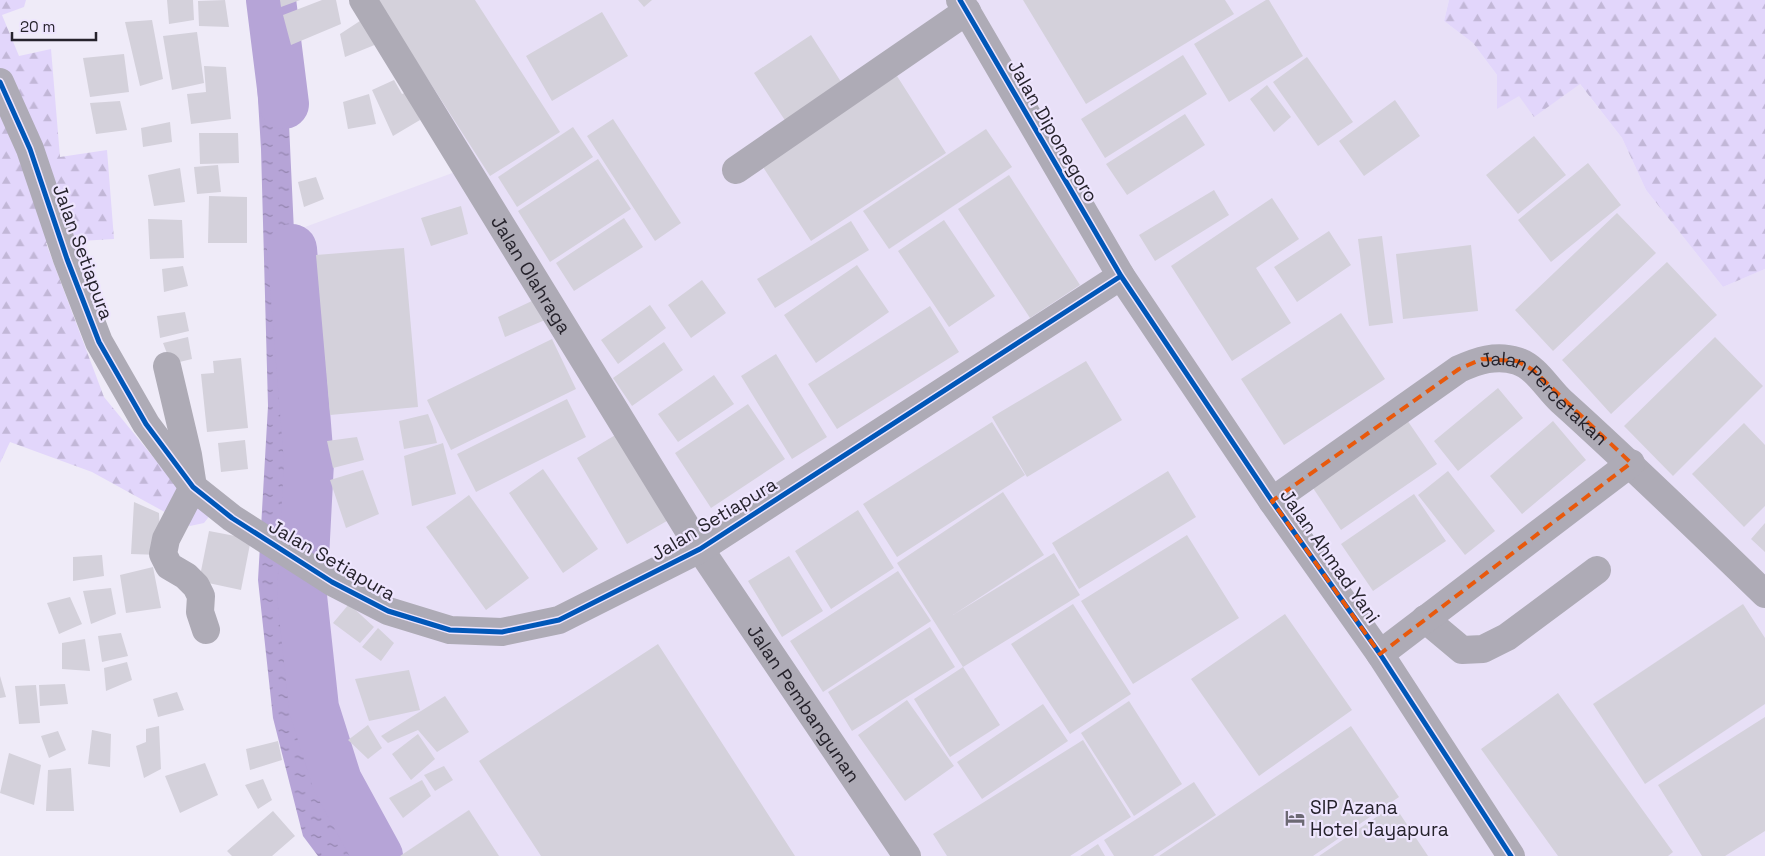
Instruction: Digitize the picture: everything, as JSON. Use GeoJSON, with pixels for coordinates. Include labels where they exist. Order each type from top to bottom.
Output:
{"type":"FeatureCollection","features":[{"type":"Feature","properties":{"kind":"street","name":"Jalan Olahraga"},"geometry":{"type":"LineString","coordinates":[[363,0],[700,549]]}},
{"type":"Feature","properties":{"kind":"street"},"geometry":{"type":"LineString","coordinates":[[736,170],[964,5]]}},
{"type":"Feature","properties":{"kind":"street","name":"Jalan Diponegoro"},"geometry":{"type":"LineString","coordinates":[[964,5],[1121,276]]}},
{"type":"Feature","properties":{"kind":"street","name":"Jalan Setiapura"},"geometry":{"type":"LineString","coordinates":[[0,82],[30,149],[67,259],[99,342],[146,424],[193,487],[232,518],[332,582],[388,611],[450,630],[502,632],[560,620],[700,549],[1121,276]]}},
{"type":"Feature","properties":{"kind":"street","name":"Jalan Ahmad Yani"},"geometry":{"type":"LineString","coordinates":[[1121,276],[1272,500],[1380,654],[1510,856]]}},
{"type":"Feature","properties":{"kind":"street","name":"Jalan Percetakan"},"geometry":{"type":"LineString","coordinates":[[1272,500],[1458,369],[1482,359],[1501,358],[1518,361],[1533,370],[1559,398],[1631,464],[1765,594]]}},
{"type":"Feature","properties":{"kind":"street"},"geometry":{"type":"LineString","coordinates":[[166,366],[188,455],[193,487],[166,538],[163,554],[169,566],[186,576],[196,586],[201,596],[200,612],[206,630]]}},
{"type":"Feature","properties":{"kind":"street"},"geometry":{"type":"LineString","coordinates":[[1380,654],[1631,464]]}},
{"type":"Feature","properties":{"kind":"street","name":"Jalan Pembangunan"},"geometry":{"type":"LineString","coordinates":[[700,549],[907,856]]}},
{"type":"Feature","properties":{"kind":"street"},"geometry":{"type":"LineString","coordinates":[[1425,619],[1462,650],[1483,649],[1507,637],[1597,570]]}},
{"type":"Feature","properties":{"kind":"highlighted area"},"geometry":{"type":"Polygon","coordinates":[[[1482,359],[1517,361],[1533,370],[1631,463],[1380,654],[1272,501],[1459,369],[1482,359]]]}},
{"type":"Feature","properties":{"kind":"shaded area"},"geometry":{"type":"Polygon","coordinates":[[[361,0],[1449,0],[1444,21],[1473,43],[1497,75],[1520,95],[1534,116],[1579,83],[1622,138],[1646,190],[1723,287],[1765,269],[1765,856],[354,856],[311,726],[292,535],[302,404],[294,231],[466,168],[361,0]]]}},
{"type":"Feature","properties":{"kind":"green space"},"geometry":{"type":"Polygon","coordinates":[[[0,0],[26,0],[24,7],[2,15],[19,56],[51,49],[60,157],[107,150],[114,239],[46,243],[104,397],[163,469],[215,509],[204,523],[190,526],[92,472],[10,442],[0,463],[0,0]]]}},
{"type":"Feature","properties":{"kind":"green space"},"geometry":{"type":"Polygon","coordinates":[[[1449,0],[1765,0],[1765,269],[1723,287],[1646,190],[1622,138],[1580,84],[1534,117],[1519,96],[1497,109],[1497,75],[1473,43],[1444,21],[1449,0]]]}},
{"type":"Feature","properties":{"kind":"water"},"geometry":{"type":"Polygon","coordinates":[[[254,34],[285,38],[302,404],[292,535],[311,726],[354,856],[318,856],[303,836],[273,718],[258,580],[268,406],[261,149],[254,34]]]}},
{"type":"Feature","properties":{"kind":"building"},"geometry":{"type":"Polygon","coordinates":[[[167,0],[193,0],[194,20],[169,24],[167,0]]]}},
{"type":"Feature","properties":{"kind":"building"},"geometry":{"type":"Polygon","coordinates":[[[225,0],[229,27],[199,26],[198,1],[225,0]]]}},
{"type":"Feature","properties":{"kind":"building"},"geometry":{"type":"Polygon","coordinates":[[[280,0],[300,0],[281,7],[280,0]]]}},
{"type":"Feature","properties":{"kind":"building"},"geometry":{"type":"Polygon","coordinates":[[[322,0],[336,0],[341,24],[291,45],[283,15],[322,0]]]}},
{"type":"Feature","properties":{"kind":"building"},"geometry":{"type":"Polygon","coordinates":[[[377,0],[475,0],[560,132],[490,176],[377,0]]]}},
{"type":"Feature","properties":{"kind":"building"},"geometry":{"type":"Polygon","coordinates":[[[638,0],[652,0],[644,7],[638,0]]]}},
{"type":"Feature","properties":{"kind":"building"},"geometry":{"type":"Polygon","coordinates":[[[1023,0],[1225,0],[1234,14],[1086,104],[1023,0]]]}},
{"type":"Feature","properties":{"kind":"building"},"geometry":{"type":"Polygon","coordinates":[[[1266,0],[1269,0],[1303,56],[1229,102],[1194,44],[1266,0]]]}},
{"type":"Feature","properties":{"kind":"building"},"geometry":{"type":"Polygon","coordinates":[[[602,12],[628,56],[552,101],[526,56],[602,12]]]}},
{"type":"Feature","properties":{"kind":"building"},"geometry":{"type":"Polygon","coordinates":[[[363,19],[377,44],[345,57],[340,34],[363,19]]]}},
{"type":"Feature","properties":{"kind":"building"},"geometry":{"type":"Polygon","coordinates":[[[152,20],[163,79],[140,86],[125,22],[152,20]]]}},
{"type":"Feature","properties":{"kind":"building"},"geometry":{"type":"Polygon","coordinates":[[[197,32],[204,83],[172,90],[163,36],[197,32]]]}},
{"type":"Feature","properties":{"kind":"building"},"geometry":{"type":"Polygon","coordinates":[[[811,35],[845,88],[788,125],[754,73],[811,35]]]}},
{"type":"Feature","properties":{"kind":"building"},"geometry":{"type":"Polygon","coordinates":[[[124,54],[129,92],[90,97],[83,58],[124,54]]]}},
{"type":"Feature","properties":{"kind":"building"},"geometry":{"type":"Polygon","coordinates":[[[1183,55],[1207,94],[1105,158],[1081,119],[1183,55]]]}},
{"type":"Feature","properties":{"kind":"building"},"geometry":{"type":"Polygon","coordinates":[[[1307,57],[1353,122],[1318,146],[1273,82],[1307,57]]]}},
{"type":"Feature","properties":{"kind":"building"},"geometry":{"type":"Polygon","coordinates":[[[204,66],[226,67],[231,119],[191,124],[187,94],[206,92],[204,66]]]}},
{"type":"Feature","properties":{"kind":"building"},"geometry":{"type":"Polygon","coordinates":[[[897,76],[946,153],[811,241],[761,164],[897,76]]]}},
{"type":"Feature","properties":{"kind":"building"},"geometry":{"type":"Polygon","coordinates":[[[394,80],[402,94],[409,91],[420,120],[393,136],[372,90],[394,80]]]}},
{"type":"Feature","properties":{"kind":"building"},"geometry":{"type":"Polygon","coordinates":[[[1267,85],[1291,117],[1274,132],[1250,99],[1267,85]]]}},
{"type":"Feature","properties":{"kind":"building"},"geometry":{"type":"Polygon","coordinates":[[[369,94],[376,124],[348,129],[343,102],[369,94]]]}},
{"type":"Feature","properties":{"kind":"building"},"geometry":{"type":"Polygon","coordinates":[[[1395,100],[1420,136],[1364,176],[1339,141],[1395,100]]]}},
{"type":"Feature","properties":{"kind":"building"},"geometry":{"type":"Polygon","coordinates":[[[120,101],[127,130],[96,134],[90,103],[120,101]]]}},
{"type":"Feature","properties":{"kind":"building"},"geometry":{"type":"Polygon","coordinates":[[[1185,114],[1205,145],[1127,195],[1106,164],[1185,114]]]}},
{"type":"Feature","properties":{"kind":"building"},"geometry":{"type":"Polygon","coordinates":[[[613,119],[681,223],[655,241],[587,136],[613,119]]]}},
{"type":"Feature","properties":{"kind":"building"},"geometry":{"type":"Polygon","coordinates":[[[170,122],[172,142],[143,147],[141,128],[170,122]]]}},
{"type":"Feature","properties":{"kind":"building"},"geometry":{"type":"Polygon","coordinates":[[[573,127],[593,157],[517,207],[498,177],[573,127]]]}},
{"type":"Feature","properties":{"kind":"building"},"geometry":{"type":"Polygon","coordinates":[[[986,129],[1012,167],[889,249],[863,211],[986,129]]]}},
{"type":"Feature","properties":{"kind":"building"},"geometry":{"type":"Polygon","coordinates":[[[199,133],[238,133],[239,163],[200,164],[199,133]]]}},
{"type":"Feature","properties":{"kind":"building"},"geometry":{"type":"Polygon","coordinates":[[[1534,136],[1566,175],[1518,214],[1486,175],[1534,136]]]}},
{"type":"Feature","properties":{"kind":"building"},"geometry":{"type":"Polygon","coordinates":[[[598,159],[631,209],[550,262],[518,211],[598,159]]]}},
{"type":"Feature","properties":{"kind":"building"},"geometry":{"type":"Polygon","coordinates":[[[1588,163],[1621,205],[1551,262],[1518,220],[1588,163]]]}},
{"type":"Feature","properties":{"kind":"building"},"geometry":{"type":"Polygon","coordinates":[[[218,165],[221,192],[197,194],[194,167],[218,165]]]}},
{"type":"Feature","properties":{"kind":"building"},"geometry":{"type":"Polygon","coordinates":[[[180,168],[185,202],[154,206],[148,175],[180,168]]]}},
{"type":"Feature","properties":{"kind":"building"},"geometry":{"type":"Polygon","coordinates":[[[1009,175],[1080,285],[1030,318],[958,209],[1009,175]]]}},
{"type":"Feature","properties":{"kind":"building"},"geometry":{"type":"Polygon","coordinates":[[[316,177],[324,199],[304,207],[298,182],[316,177]]]}},
{"type":"Feature","properties":{"kind":"building"},"geometry":{"type":"Polygon","coordinates":[[[1214,190],[1229,215],[1155,261],[1139,235],[1214,190]]]}},
{"type":"Feature","properties":{"kind":"building"},"geometry":{"type":"Polygon","coordinates":[[[209,196],[247,197],[247,243],[208,243],[209,196]]]}},
{"type":"Feature","properties":{"kind":"building"},"geometry":{"type":"Polygon","coordinates":[[[1272,198],[1299,239],[1256,268],[1291,323],[1232,361],[1171,266],[1272,198]]]}},
{"type":"Feature","properties":{"kind":"building"},"geometry":{"type":"Polygon","coordinates":[[[461,206],[468,234],[431,246],[421,218],[461,206]]]}},
{"type":"Feature","properties":{"kind":"building"},"geometry":{"type":"Polygon","coordinates":[[[1617,213],[1656,253],[1553,351],[1515,310],[1617,213]]]}},
{"type":"Feature","properties":{"kind":"building"},"geometry":{"type":"Polygon","coordinates":[[[624,218],[643,247],[574,291],[556,263],[624,218]]]}},
{"type":"Feature","properties":{"kind":"building"},"geometry":{"type":"Polygon","coordinates":[[[148,219],[182,220],[184,258],[150,259],[148,219]]]}},
{"type":"Feature","properties":{"kind":"building"},"geometry":{"type":"Polygon","coordinates":[[[944,220],[995,296],[949,327],[898,251],[944,220]]]}},
{"type":"Feature","properties":{"kind":"building"},"geometry":{"type":"Polygon","coordinates":[[[851,221],[869,250],[775,308],[757,279],[851,221]]]}},
{"type":"Feature","properties":{"kind":"building"},"geometry":{"type":"Polygon","coordinates":[[[1329,231],[1351,265],[1297,302],[1274,267],[1329,231]]]}},
{"type":"Feature","properties":{"kind":"building"},"geometry":{"type":"Polygon","coordinates":[[[1382,236],[1393,323],[1369,326],[1358,239],[1382,236]]]}},
{"type":"Feature","properties":{"kind":"building"},"geometry":{"type":"Polygon","coordinates":[[[1471,245],[1478,311],[1403,319],[1396,254],[1471,245]]]}},
{"type":"Feature","properties":{"kind":"building"},"geometry":{"type":"Polygon","coordinates":[[[404,248],[418,407],[330,415],[316,255],[404,248]]]}},
{"type":"Feature","properties":{"kind":"building"},"geometry":{"type":"Polygon","coordinates":[[[1667,262],[1717,315],[1611,414],[1562,360],[1667,262]]]}},
{"type":"Feature","properties":{"kind":"building"},"geometry":{"type":"Polygon","coordinates":[[[857,265],[889,312],[816,363],[784,315],[857,265]]]}},
{"type":"Feature","properties":{"kind":"building"},"geometry":{"type":"Polygon","coordinates":[[[183,266],[188,286],[164,292],[162,269],[183,266]]]}},
{"type":"Feature","properties":{"kind":"building"},"geometry":{"type":"Polygon","coordinates":[[[702,280],[726,313],[691,338],[668,305],[702,280]]]}},
{"type":"Feature","properties":{"kind":"building"},"geometry":{"type":"Polygon","coordinates":[[[534,300],[545,320],[505,337],[498,317],[534,300]]]}},
{"type":"Feature","properties":{"kind":"building"},"geometry":{"type":"Polygon","coordinates":[[[650,305],[666,328],[618,364],[601,340],[650,305]]]}},
{"type":"Feature","properties":{"kind":"building"},"geometry":{"type":"Polygon","coordinates":[[[930,306],[959,352],[837,429],[808,384],[930,306]]]}},
{"type":"Feature","properties":{"kind":"building"},"geometry":{"type":"Polygon","coordinates":[[[185,312],[189,331],[160,338],[157,316],[185,312]]]}},
{"type":"Feature","properties":{"kind":"building"},"geometry":{"type":"Polygon","coordinates":[[[1341,313],[1385,379],[1284,445],[1241,379],[1341,313]]]}},
{"type":"Feature","properties":{"kind":"building"},"geometry":{"type":"Polygon","coordinates":[[[188,337],[192,359],[171,364],[163,343],[188,337]]]}},
{"type":"Feature","properties":{"kind":"building"},"geometry":{"type":"Polygon","coordinates":[[[1715,337],[1763,386],[1673,476],[1624,426],[1715,337]]]}},
{"type":"Feature","properties":{"kind":"building"},"geometry":{"type":"Polygon","coordinates":[[[552,339],[576,389],[451,450],[427,400],[552,339]]]}},
{"type":"Feature","properties":{"kind":"building"},"geometry":{"type":"Polygon","coordinates":[[[664,342],[683,370],[632,406],[613,378],[664,342]]]}},
{"type":"Feature","properties":{"kind":"building"},"geometry":{"type":"Polygon","coordinates":[[[776,354],[827,437],[792,459],[741,376],[776,354]]]}},
{"type":"Feature","properties":{"kind":"building"},"geometry":{"type":"Polygon","coordinates":[[[241,358],[248,428],[207,432],[201,374],[214,373],[213,361],[241,358]]]}},
{"type":"Feature","properties":{"kind":"building"},"geometry":{"type":"Polygon","coordinates":[[[1086,361],[1122,420],[1027,477],[992,417],[1086,361]]]}},
{"type":"Feature","properties":{"kind":"building"},"geometry":{"type":"Polygon","coordinates":[[[714,375],[734,404],[678,442],[658,414],[714,375]]]}},
{"type":"Feature","properties":{"kind":"building"},"geometry":{"type":"Polygon","coordinates":[[[1498,388],[1523,418],[1458,471],[1434,441],[1498,388]]]}},
{"type":"Feature","properties":{"kind":"building"},"geometry":{"type":"Polygon","coordinates":[[[567,399],[586,437],[476,492],[457,454],[567,399]]]}},
{"type":"Feature","properties":{"kind":"building"},"geometry":{"type":"Polygon","coordinates":[[[748,404],[785,459],[711,508],[675,453],[748,404]]]}},
{"type":"Feature","properties":{"kind":"building"},"geometry":{"type":"Polygon","coordinates":[[[428,414],[437,443],[404,449],[399,421],[428,414]]]}},
{"type":"Feature","properties":{"kind":"building"},"geometry":{"type":"Polygon","coordinates":[[[1403,414],[1437,464],[1341,530],[1311,485],[1403,414]]]}},
{"type":"Feature","properties":{"kind":"building"},"geometry":{"type":"Polygon","coordinates":[[[1553,421],[1586,460],[1522,514],[1490,476],[1553,421]]]}},
{"type":"Feature","properties":{"kind":"building"},"geometry":{"type":"Polygon","coordinates":[[[992,422],[1025,475],[897,557],[863,504],[992,422]]]}},
{"type":"Feature","properties":{"kind":"building"},"geometry":{"type":"Polygon","coordinates":[[[1744,423],[1765,445],[1765,506],[1744,527],[1692,474],[1744,423]]]}},
{"type":"Feature","properties":{"kind":"building"},"geometry":{"type":"Polygon","coordinates":[[[622,431],[672,518],[627,544],[577,458],[622,431]]]}},
{"type":"Feature","properties":{"kind":"building"},"geometry":{"type":"Polygon","coordinates":[[[357,437],[364,460],[333,468],[327,441],[357,437]]]}},
{"type":"Feature","properties":{"kind":"building"},"geometry":{"type":"Polygon","coordinates":[[[245,440],[248,469],[221,472],[218,443],[245,440]]]}},
{"type":"Feature","properties":{"kind":"building"},"geometry":{"type":"Polygon","coordinates":[[[443,443],[456,494],[412,506],[404,456],[443,443]]]}},
{"type":"Feature","properties":{"kind":"building"},"geometry":{"type":"Polygon","coordinates":[[[543,469],[598,549],[563,573],[509,493],[543,469]]]}},
{"type":"Feature","properties":{"kind":"building"},"geometry":{"type":"Polygon","coordinates":[[[363,470],[379,514],[346,528],[330,480],[363,470]]]}},
{"type":"Feature","properties":{"kind":"building"},"geometry":{"type":"Polygon","coordinates":[[[1168,471],[1196,517],[1079,589],[1052,543],[1168,471]]]}},
{"type":"Feature","properties":{"kind":"building"},"geometry":{"type":"Polygon","coordinates":[[[1448,471],[1495,531],[1465,555],[1418,495],[1448,471]]]}},
{"type":"Feature","properties":{"kind":"building"},"geometry":{"type":"Polygon","coordinates":[[[1003,492],[1044,555],[953,615],[1054,553],[1080,595],[963,667],[897,563],[1003,492]]]}},
{"type":"Feature","properties":{"kind":"building"},"geometry":{"type":"Polygon","coordinates":[[[1414,494],[1446,541],[1373,591],[1341,544],[1414,494]]]}},
{"type":"Feature","properties":{"kind":"building"},"geometry":{"type":"Polygon","coordinates":[[[469,495],[529,578],[486,610],[426,527],[469,495]]]}},
{"type":"Feature","properties":{"kind":"building"},"geometry":{"type":"Polygon","coordinates":[[[134,502],[159,513],[161,555],[131,554],[134,502]]]}},
{"type":"Feature","properties":{"kind":"building"},"geometry":{"type":"Polygon","coordinates":[[[858,510],[894,568],[831,609],[795,551],[858,510]]]}},
{"type":"Feature","properties":{"kind":"building"},"geometry":{"type":"Polygon","coordinates":[[[1765,523],[1765,552],[1751,539],[1765,523]]]}},
{"type":"Feature","properties":{"kind":"building"},"geometry":{"type":"Polygon","coordinates":[[[209,531],[251,539],[241,590],[199,581],[209,531]]]}},
{"type":"Feature","properties":{"kind":"building"},"geometry":{"type":"Polygon","coordinates":[[[1187,535],[1239,618],[1133,684],[1081,601],[1187,535]]]}},
{"type":"Feature","properties":{"kind":"building"},"geometry":{"type":"Polygon","coordinates":[[[102,555],[104,576],[73,581],[73,557],[102,555]]]}},
{"type":"Feature","properties":{"kind":"building"},"geometry":{"type":"Polygon","coordinates":[[[789,556],[823,611],[782,637],[748,581],[789,556]]]}},
{"type":"Feature","properties":{"kind":"building"},"geometry":{"type":"Polygon","coordinates":[[[153,567],[161,608],[126,613],[120,575],[153,567]]]}},
{"type":"Feature","properties":{"kind":"building"},"geometry":{"type":"Polygon","coordinates":[[[898,571],[931,621],[823,692],[790,641],[898,571]]]}},
{"type":"Feature","properties":{"kind":"building"},"geometry":{"type":"Polygon","coordinates":[[[111,588],[116,614],[91,624],[83,591],[111,588]]]}},
{"type":"Feature","properties":{"kind":"building"},"geometry":{"type":"Polygon","coordinates":[[[70,597],[82,624],[59,634],[47,603],[70,597]]]}},
{"type":"Feature","properties":{"kind":"building"},"geometry":{"type":"Polygon","coordinates":[[[349,604],[374,627],[360,643],[333,623],[349,604]]]}},
{"type":"Feature","properties":{"kind":"building"},"geometry":{"type":"Polygon","coordinates":[[[1073,604],[1131,694],[1070,734],[1011,644],[1073,604]]]}},
{"type":"Feature","properties":{"kind":"building"},"geometry":{"type":"Polygon","coordinates":[[[1743,604],[1765,638],[1765,704],[1645,784],[1593,704],[1743,604]]]}},
{"type":"Feature","properties":{"kind":"building"},"geometry":{"type":"Polygon","coordinates":[[[1285,614],[1352,710],[1259,776],[1191,679],[1285,614]]]}},
{"type":"Feature","properties":{"kind":"building"},"geometry":{"type":"Polygon","coordinates":[[[930,627],[955,667],[852,731],[828,692],[930,627]]]}},
{"type":"Feature","properties":{"kind":"building"},"geometry":{"type":"Polygon","coordinates":[[[378,628],[394,643],[381,661],[362,647],[378,628]]]}},
{"type":"Feature","properties":{"kind":"building"},"geometry":{"type":"Polygon","coordinates":[[[121,633],[128,656],[102,662],[98,636],[121,633]]]}},
{"type":"Feature","properties":{"kind":"building"},"geometry":{"type":"Polygon","coordinates":[[[85,639],[90,671],[62,669],[62,643],[85,639]]]}},
{"type":"Feature","properties":{"kind":"building"},"geometry":{"type":"Polygon","coordinates":[[[658,644],[795,856],[541,856],[479,761],[658,644]]]}},
{"type":"Feature","properties":{"kind":"building"},"geometry":{"type":"Polygon","coordinates":[[[127,662],[132,680],[106,691],[104,668],[127,662]]]}},
{"type":"Feature","properties":{"kind":"building"},"geometry":{"type":"Polygon","coordinates":[[[963,667],[1000,725],[950,757],[914,699],[963,667]]]}},
{"type":"Feature","properties":{"kind":"building"},"geometry":{"type":"Polygon","coordinates":[[[409,670],[420,710],[369,721],[355,679],[409,670]]]}},
{"type":"Feature","properties":{"kind":"building"},"geometry":{"type":"Polygon","coordinates":[[[0,676],[6,697],[0,698],[0,676]]]}},
{"type":"Feature","properties":{"kind":"building"},"geometry":{"type":"Polygon","coordinates":[[[65,684],[68,704],[40,706],[39,685],[65,684]]]}},
{"type":"Feature","properties":{"kind":"building"},"geometry":{"type":"Polygon","coordinates":[[[36,685],[40,723],[19,724],[15,686],[36,685]]]}},
{"type":"Feature","properties":{"kind":"building"},"geometry":{"type":"Polygon","coordinates":[[[177,692],[184,710],[158,717],[153,699],[177,692]]]}},
{"type":"Feature","properties":{"kind":"building"},"geometry":{"type":"Polygon","coordinates":[[[1558,693],[1673,852],[1668,856],[1558,856],[1481,749],[1558,693]]]}},
{"type":"Feature","properties":{"kind":"building"},"geometry":{"type":"Polygon","coordinates":[[[445,696],[469,732],[437,752],[418,730],[388,743],[381,736],[445,696]]]}},
{"type":"Feature","properties":{"kind":"building"},"geometry":{"type":"Polygon","coordinates":[[[907,700],[954,766],[905,801],[858,735],[907,700]]]}},
{"type":"Feature","properties":{"kind":"building"},"geometry":{"type":"Polygon","coordinates":[[[1129,701],[1182,784],[1134,816],[1081,733],[1129,701]]]}},
{"type":"Feature","properties":{"kind":"building"},"geometry":{"type":"Polygon","coordinates":[[[1043,704],[1068,741],[982,799],[957,762],[1043,704]]]}},
{"type":"Feature","properties":{"kind":"building"},"geometry":{"type":"Polygon","coordinates":[[[1765,717],[1765,831],[1725,856],[1702,856],[1658,785],[1765,717]]]}},
{"type":"Feature","properties":{"kind":"building"},"geometry":{"type":"Polygon","coordinates":[[[368,725],[382,748],[368,759],[348,740],[368,725]]]}},
{"type":"Feature","properties":{"kind":"building"},"geometry":{"type":"Polygon","coordinates":[[[159,726],[161,769],[144,778],[136,746],[146,742],[146,729],[159,726]]]}},
{"type":"Feature","properties":{"kind":"building"},"geometry":{"type":"Polygon","coordinates":[[[1351,726],[1399,797],[1313,856],[1159,856],[1351,726]]]}},
{"type":"Feature","properties":{"kind":"building"},"geometry":{"type":"Polygon","coordinates":[[[92,730],[111,734],[110,767],[88,764],[92,730]]]}},
{"type":"Feature","properties":{"kind":"building"},"geometry":{"type":"Polygon","coordinates":[[[58,731],[66,750],[49,758],[41,736],[58,731]]]}},
{"type":"Feature","properties":{"kind":"building"},"geometry":{"type":"Polygon","coordinates":[[[418,734],[435,759],[411,780],[392,754],[418,734]]]}},
{"type":"Feature","properties":{"kind":"building"},"geometry":{"type":"Polygon","coordinates":[[[1083,740],[1131,817],[1070,856],[947,856],[933,834],[1083,740]]]}},
{"type":"Feature","properties":{"kind":"building"},"geometry":{"type":"Polygon","coordinates":[[[278,741],[282,760],[250,770],[246,749],[278,741]]]}},
{"type":"Feature","properties":{"kind":"building"},"geometry":{"type":"Polygon","coordinates":[[[9,753],[41,765],[34,805],[0,793],[9,753]]]}},
{"type":"Feature","properties":{"kind":"building"},"geometry":{"type":"Polygon","coordinates":[[[205,763],[218,795],[180,813],[165,776],[205,763]]]}},
{"type":"Feature","properties":{"kind":"building"},"geometry":{"type":"Polygon","coordinates":[[[444,766],[453,780],[435,791],[424,775],[444,766]]]}},
{"type":"Feature","properties":{"kind":"building"},"geometry":{"type":"Polygon","coordinates":[[[71,768],[74,811],[46,811],[48,770],[71,768]]]}},
{"type":"Feature","properties":{"kind":"building"},"geometry":{"type":"Polygon","coordinates":[[[263,779],[272,800],[258,809],[245,785],[263,779]]]}},
{"type":"Feature","properties":{"kind":"building"},"geometry":{"type":"Polygon","coordinates":[[[422,780],[431,796],[403,818],[389,798],[422,780]]]}},
{"type":"Feature","properties":{"kind":"building"},"geometry":{"type":"Polygon","coordinates":[[[1194,782],[1216,815],[1153,856],[1114,856],[1104,840],[1194,782]]]}},
{"type":"Feature","properties":{"kind":"building"},"geometry":{"type":"Polygon","coordinates":[[[1394,805],[1428,856],[1319,856],[1394,805]]]}},
{"type":"Feature","properties":{"kind":"building"},"geometry":{"type":"Polygon","coordinates":[[[469,810],[499,856],[400,856],[469,810]]]}},
{"type":"Feature","properties":{"kind":"building"},"geometry":{"type":"Polygon","coordinates":[[[273,811],[295,836],[272,856],[232,856],[227,851],[273,811]]]}},
{"type":"Feature","properties":{"kind":"building"},"geometry":{"type":"Polygon","coordinates":[[[1098,844],[1105,856],[1080,856],[1098,844]]]}},
{"type":"Feature","properties":{"kind":"waterway"},"geometry":{"type":"LineString","coordinates":[[271,0],[284,104]]}},
{"type":"Feature","properties":{"kind":"waterway"},"geometry":{"type":"LineString","coordinates":[[292,249],[309,462],[302,596],[314,708],[337,781],[378,856]]}},
{"type":"Feature","properties":{"kind":"cycle path"},"geometry":{"type":"LineString","coordinates":[[960,0],[1121,276],[1272,501],[1380,654],[1511,856]]}},
{"type":"Feature","properties":{"kind":"cycle path"},"geometry":{"type":"LineString","coordinates":[[0,82],[30,149],[67,259],[99,342],[146,424],[193,487],[232,518],[332,582],[388,611],[450,630],[502,632],[559,620],[700,549],[1121,276]]}},
{"type":"Feature","properties":{"kind":"place","name":"SIP Azana Hotel Jayapura"},"geometry":{"type":"Point","coordinates":[1295,818]}}]}
